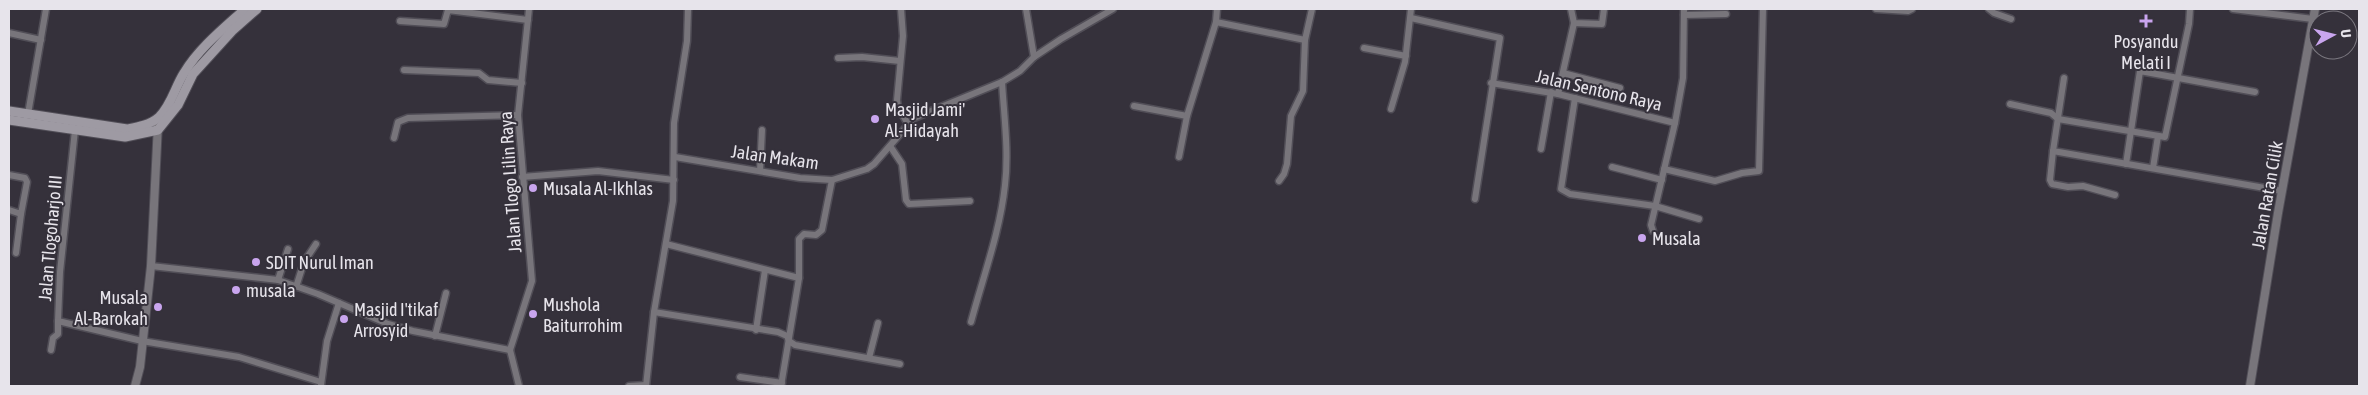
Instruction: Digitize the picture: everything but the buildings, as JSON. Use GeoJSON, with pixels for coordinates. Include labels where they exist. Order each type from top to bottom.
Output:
{"type":"FeatureCollection","features":[{"type":"Feature","properties":{"kind":"main road"},"geometry":{"type":"LineString","coordinates":[[9,111],[126,129],[144,126],[158,117],[168,105],[184,72],[196,57],[245,9]]}},
{"type":"Feature","properties":{"kind":"main road"},"geometry":{"type":"LineString","coordinates":[[9,120],[125,137],[158,130],[178,105],[193,74],[233,30],[257,9]]}},
{"type":"Feature","properties":{"kind":"street"},"geometry":{"type":"LineString","coordinates":[[28,114],[46,9]]}},
{"type":"Feature","properties":{"kind":"street","name":"Jalan Tlogo Lilin Raya"},"geometry":{"type":"LineString","coordinates":[[510,350],[532,281],[518,115],[529,9]]}},
{"type":"Feature","properties":{"kind":"street"},"geometry":{"type":"LineString","coordinates":[[629,386],[646,386],[654,312],[673,201],[674,123],[687,41],[688,9]]}},
{"type":"Feature","properties":{"kind":"street"},"geometry":{"type":"LineString","coordinates":[[901,9],[903,36],[897,100],[898,107],[908,124],[914,118],[1002,82],[1020,71],[1034,57],[1060,39],[1113,9]]}},
{"type":"Feature","properties":{"kind":"street"},"geometry":{"type":"LineString","coordinates":[[1026,9],[1034,57]]}},
{"type":"Feature","properties":{"kind":"street"},"geometry":{"type":"LineString","coordinates":[[1179,157],[1187,116],[1216,22],[1217,9]]}},
{"type":"Feature","properties":{"kind":"street"},"geometry":{"type":"LineString","coordinates":[[1279,180],[1288,164],[1291,116],[1303,91],[1305,40],[1312,9]]}},
{"type":"Feature","properties":{"kind":"street"},"geometry":{"type":"LineString","coordinates":[[1391,109],[1406,56],[1411,9]]}},
{"type":"Feature","properties":{"kind":"street"},"geometry":{"type":"LineString","coordinates":[[1558,94],[1574,23],[1571,9]]}},
{"type":"Feature","properties":{"kind":"street"},"geometry":{"type":"LineString","coordinates":[[1574,23],[1602,24],[1604,9]]}},
{"type":"Feature","properties":{"kind":"street"},"geometry":{"type":"LineString","coordinates":[[1664,169],[1715,181],[1742,173],[1759,171],[1764,9]]}},
{"type":"Feature","properties":{"kind":"street"},"geometry":{"type":"LineString","coordinates":[[1876,9],[1908,11],[1912,9]]}},
{"type":"Feature","properties":{"kind":"street"},"geometry":{"type":"LineString","coordinates":[[1989,9],[1994,13],[2011,19]]}},
{"type":"Feature","properties":{"kind":"street"},"geometry":{"type":"LineString","coordinates":[[2010,104],[2049,112],[2058,120],[2158,136],[2166,135],[2190,9]]}},
{"type":"Feature","properties":{"kind":"street"},"geometry":{"type":"LineString","coordinates":[[2233,9],[2308,18]]}},
{"type":"Feature","properties":{"kind":"street"},"geometry":{"type":"LineString","coordinates":[[400,22],[444,24],[448,10],[528,20]]}},
{"type":"Feature","properties":{"kind":"street"},"geometry":{"type":"LineString","coordinates":[[1684,12],[1726,14]]}},
{"type":"Feature","properties":{"kind":"street","name":"Jalan Sentono Raya"},"geometry":{"type":"LineString","coordinates":[[1492,83],[1551,92],[1675,123],[1684,78],[1684,12]]}},
{"type":"Feature","properties":{"kind":"street"},"geometry":{"type":"LineString","coordinates":[[1411,18],[1500,38],[1475,199]]}},
{"type":"Feature","properties":{"kind":"street"},"geometry":{"type":"LineString","coordinates":[[1216,22],[1305,40]]}},
{"type":"Feature","properties":{"kind":"street"},"geometry":{"type":"LineString","coordinates":[[9,33],[41,40]]}},
{"type":"Feature","properties":{"kind":"street","name":"Jalan Ratan Cilik"},"geometry":{"type":"LineString","coordinates":[[2250,386],[2308,47]]}},
{"type":"Feature","properties":{"kind":"street"},"geometry":{"type":"LineString","coordinates":[[1364,48],[1406,56]]}},
{"type":"Feature","properties":{"kind":"street"},"geometry":{"type":"LineString","coordinates":[[838,58],[862,57],[900,61]]}},
{"type":"Feature","properties":{"kind":"street"},"geometry":{"type":"LineString","coordinates":[[404,70],[478,73],[488,80],[522,82]]}},
{"type":"Feature","properties":{"kind":"street"},"geometry":{"type":"LineString","coordinates":[[2126,164],[2139,71],[2256,92]]}},
{"type":"Feature","properties":{"kind":"street"},"geometry":{"type":"LineString","coordinates":[[1563,73],[1620,88]]}},
{"type":"Feature","properties":{"kind":"street"},"geometry":{"type":"LineString","coordinates":[[2064,78],[2050,178],[2054,185],[2083,186],[2115,195]]}},
{"type":"Feature","properties":{"kind":"street"},"geometry":{"type":"LineString","coordinates":[[971,322],[998,228],[1005,186],[1007,156],[1002,82]]}},
{"type":"Feature","properties":{"kind":"street"},"geometry":{"type":"LineString","coordinates":[[1542,149],[1551,92]]}},
{"type":"Feature","properties":{"kind":"street"},"geometry":{"type":"LineString","coordinates":[[1575,98],[1561,189],[1570,194],[1654,206],[1700,219]]}},
{"type":"Feature","properties":{"kind":"street"},"geometry":{"type":"LineString","coordinates":[[1134,106],[1187,116]]}},
{"type":"Feature","properties":{"kind":"street"},"geometry":{"type":"LineString","coordinates":[[394,138],[398,122],[408,118],[518,115]]}},
{"type":"Feature","properties":{"kind":"street"},"geometry":{"type":"LineString","coordinates":[[135,386],[151,266],[158,117]]}},
{"type":"Feature","properties":{"kind":"street"},"geometry":{"type":"LineString","coordinates":[[1653,231],[1651,225],[1654,206],[1675,123]]}},
{"type":"Feature","properties":{"kind":"street","name":"Jalan Makam"},"geometry":{"type":"LineString","coordinates":[[675,157],[800,178],[832,180],[867,169],[874,164],[908,124]]}},
{"type":"Feature","properties":{"kind":"street","name":"Jalan Tlogoharjo III"},"geometry":{"type":"LineString","coordinates":[[75,130],[60,272],[58,321],[142,341],[240,357],[321,384]]}},
{"type":"Feature","properties":{"kind":"street"},"geometry":{"type":"LineString","coordinates":[[760,171],[762,130]]}},
{"type":"Feature","properties":{"kind":"street"},"geometry":{"type":"LineString","coordinates":[[2153,168],[2158,136]]}},
{"type":"Feature","properties":{"kind":"street"},"geometry":{"type":"LineString","coordinates":[[890,146],[902,164],[906,200],[909,204],[970,201]]}},
{"type":"Feature","properties":{"kind":"street"},"geometry":{"type":"LineString","coordinates":[[2053,151],[2282,191]]}},
{"type":"Feature","properties":{"kind":"street"},"geometry":{"type":"LineString","coordinates":[[1612,167],[1662,180]]}},
{"type":"Feature","properties":{"kind":"street"},"geometry":{"type":"LineString","coordinates":[[522,177],[598,171],[674,180]]}},
{"type":"Feature","properties":{"kind":"street"},"geometry":{"type":"LineString","coordinates":[[9,175],[27,180],[16,253]]}},
{"type":"Feature","properties":{"kind":"street"},"geometry":{"type":"LineString","coordinates":[[740,377],[782,384],[799,278],[799,239],[804,234],[816,235],[822,230],[832,180]]}},
{"type":"Feature","properties":{"kind":"street"},"geometry":{"type":"LineString","coordinates":[[9,210],[21,214]]}},
{"type":"Feature","properties":{"kind":"street"},"geometry":{"type":"LineString","coordinates":[[296,286],[304,262],[316,244]]}},
{"type":"Feature","properties":{"kind":"street"},"geometry":{"type":"LineString","coordinates":[[666,244],[799,278]]}},
{"type":"Feature","properties":{"kind":"street"},"geometry":{"type":"LineString","coordinates":[[278,280],[288,250]]}},
{"type":"Feature","properties":{"kind":"street"},"geometry":{"type":"LineString","coordinates":[[151,266],[278,280],[388,324],[434,336],[510,350],[519,386]]}},
{"type":"Feature","properties":{"kind":"street"},"geometry":{"type":"LineString","coordinates":[[756,330],[765,270]]}},
{"type":"Feature","properties":{"kind":"street"},"geometry":{"type":"LineString","coordinates":[[434,336],[446,293]]}},
{"type":"Feature","properties":{"kind":"street"},"geometry":{"type":"LineString","coordinates":[[321,384],[327,341],[339,304]]}},
{"type":"Feature","properties":{"kind":"street"},"geometry":{"type":"LineString","coordinates":[[654,312],[784,334],[795,345],[900,364]]}},
{"type":"Feature","properties":{"kind":"street"},"geometry":{"type":"LineString","coordinates":[[50,350],[53,338],[58,334],[58,321]]}},
{"type":"Feature","properties":{"kind":"street"},"geometry":{"type":"LineString","coordinates":[[869,358],[878,323]]}},
{"type":"Feature","properties":{"kind":"place","name":"Posyandu Melati I"},"geometry":{"type":"Point","coordinates":[2146,21]}},
{"type":"Feature","properties":{"kind":"place","name":"Masjid Jami' Al-Hidayah"},"geometry":{"type":"Point","coordinates":[875,119]}},
{"type":"Feature","properties":{"kind":"place","name":"Musala Al-Ikhlas"},"geometry":{"type":"Point","coordinates":[533,188]}},
{"type":"Feature","properties":{"kind":"place","name":"Musala"},"geometry":{"type":"Point","coordinates":[1642,238]}},
{"type":"Feature","properties":{"kind":"place","name":"SDIT Nurul Iman"},"geometry":{"type":"Point","coordinates":[256,262]}},
{"type":"Feature","properties":{"kind":"place","name":"musala"},"geometry":{"type":"Point","coordinates":[236,290]}},
{"type":"Feature","properties":{"kind":"place","name":"Musala Al-Barokah"},"geometry":{"type":"Point","coordinates":[158,307]}},
{"type":"Feature","properties":{"kind":"place","name":"Mushola Baiturrohim"},"geometry":{"type":"Point","coordinates":[533,314]}},
{"type":"Feature","properties":{"kind":"place","name":"Masjid I'tikaf Arrosyid"},"geometry":{"type":"Point","coordinates":[344,319]}}]}
